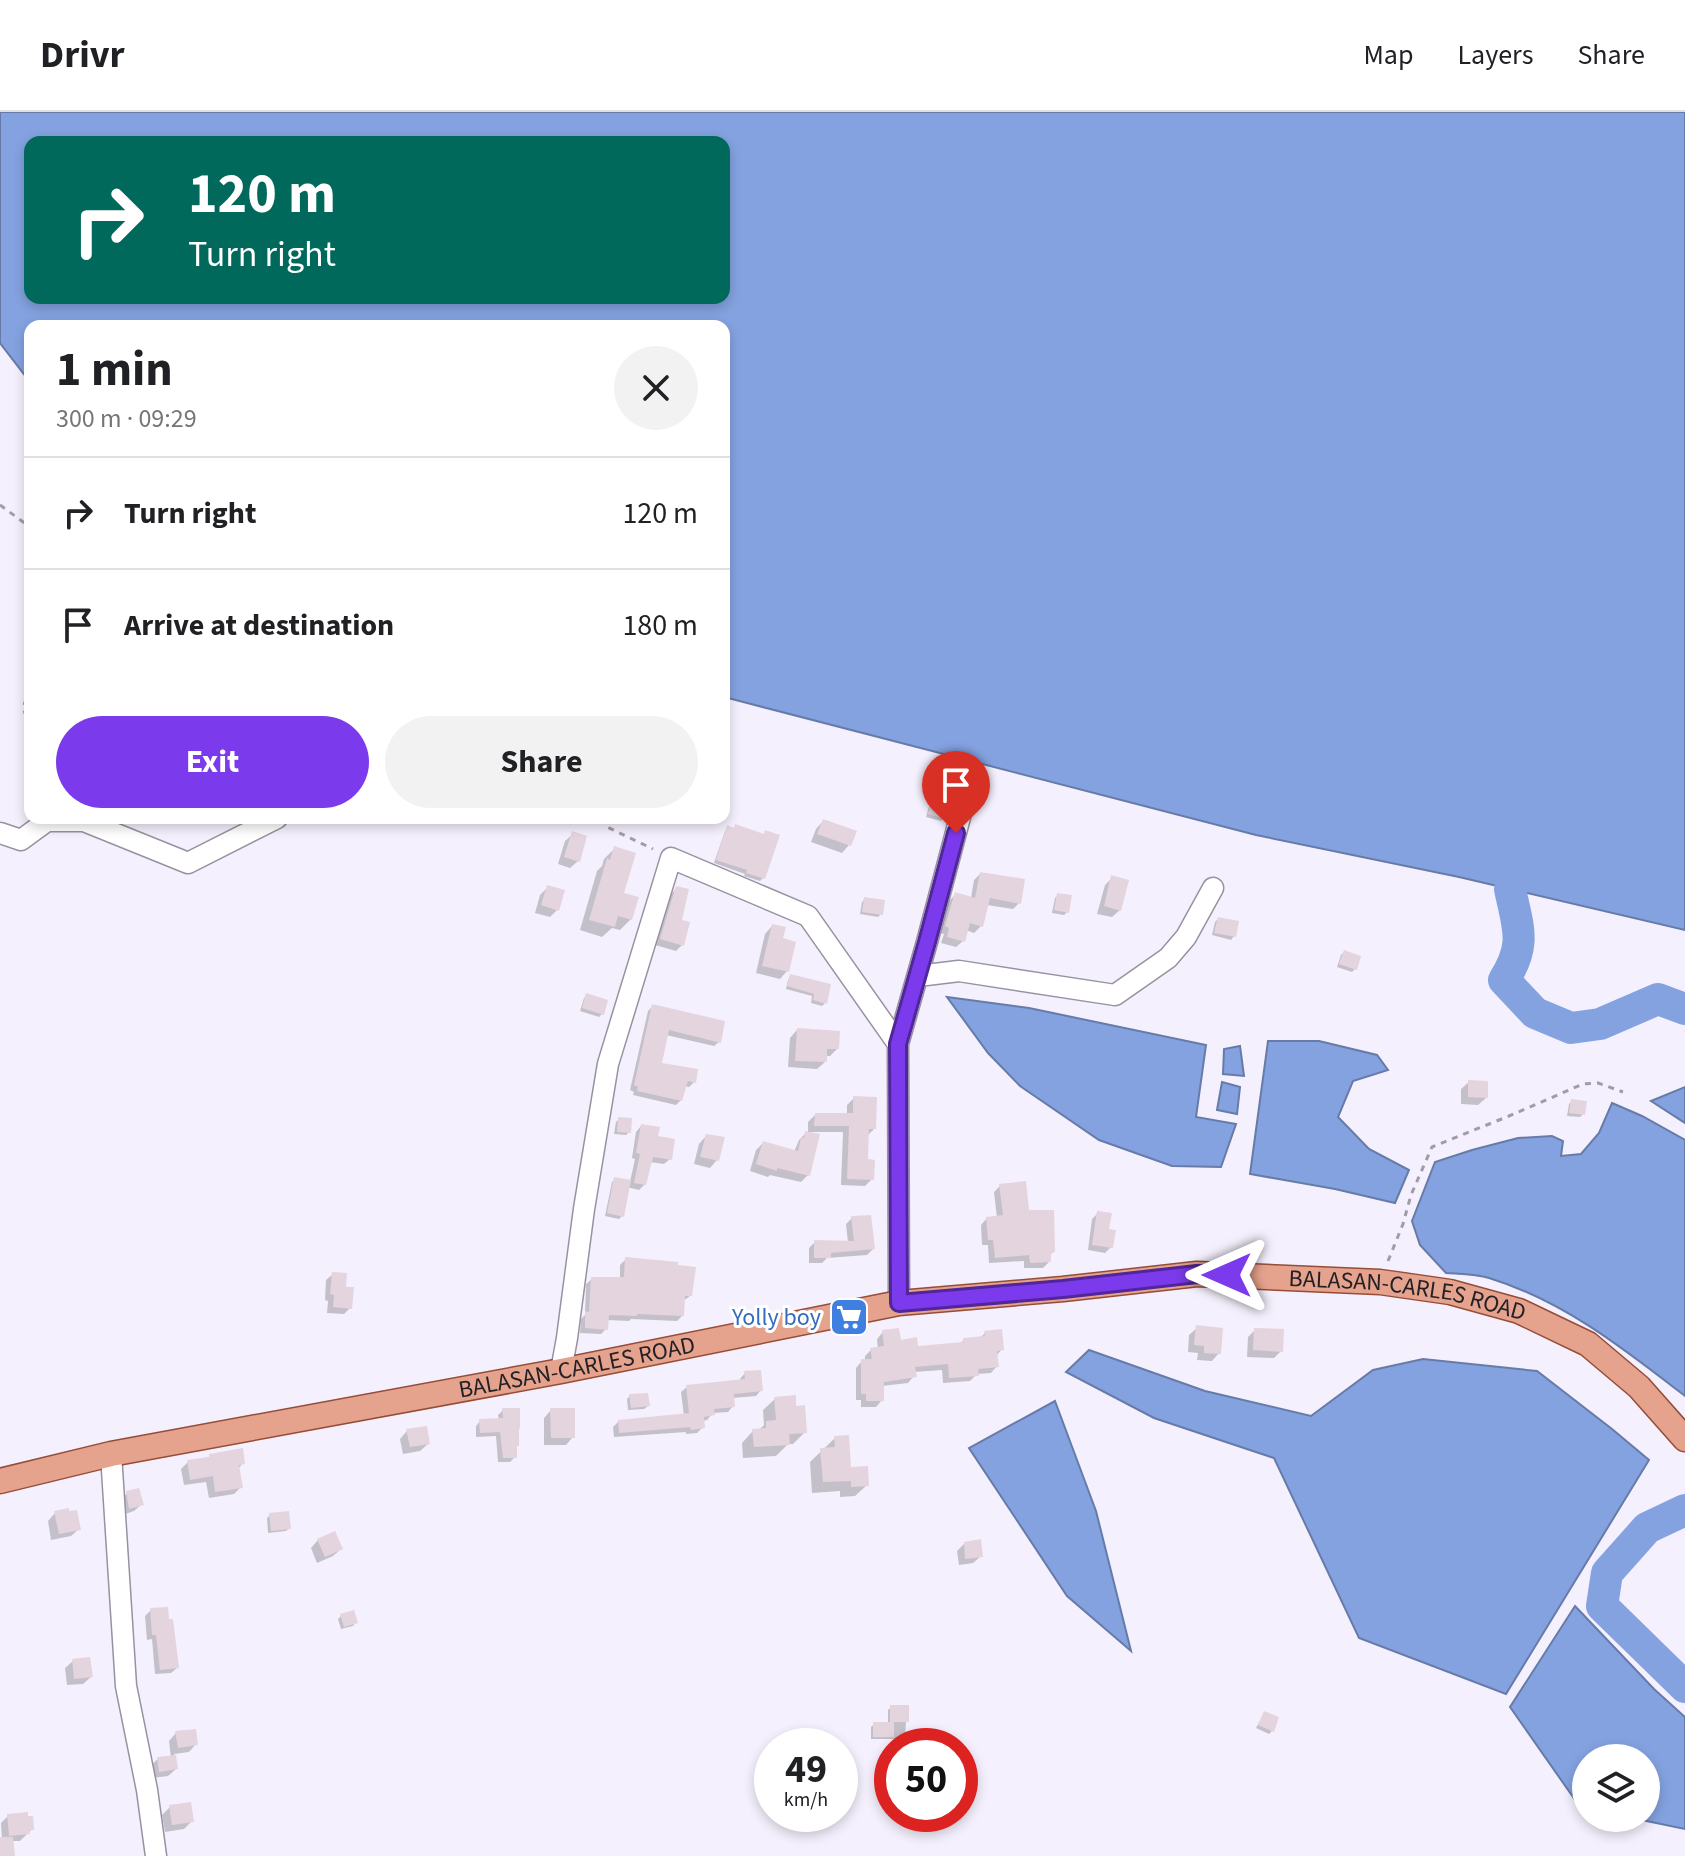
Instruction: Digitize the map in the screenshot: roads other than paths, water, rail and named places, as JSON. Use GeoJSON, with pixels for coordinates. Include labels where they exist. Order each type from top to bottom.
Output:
{"type":"FeatureCollection","features":[{"type":"Feature","properties":{"kind":"main road","name":"BALASAN-CARLES ROAD"},"geometry":{"type":"LineString","coordinates":[[0,1481],[111,1454],[561,1371],[899,1303],[1197,1274],[1380,1282],[1450,1292],[1519,1311],[1588,1344],[1639,1387],[1685,1439]]}},
{"type":"Feature","properties":{"kind":"street"},"geometry":{"type":"LineString","coordinates":[[899,1303],[898,1044],[963,806]]}},
{"type":"Feature","properties":{"kind":"street"},"geometry":{"type":"LineString","coordinates":[[0,833],[21,840],[43,824]]}},
{"type":"Feature","properties":{"kind":"street"},"geometry":{"type":"LineString","coordinates":[[91,824],[188,863],[265,824]]}},
{"type":"Feature","properties":{"kind":"street"},"geometry":{"type":"LineString","coordinates":[[561,1371],[608,1064],[671,858],[808,916],[898,1044]]}},
{"type":"Feature","properties":{"kind":"street"},"geometry":{"type":"LineString","coordinates":[[918,976],[959,971],[1115,995],[1168,958],[1186,937],[1213,888]]}},
{"type":"Feature","properties":{"kind":"street"},"geometry":{"type":"LineString","coordinates":[[111,1454],[126,1686],[147,1790],[156,1856]]}},
{"type":"Feature","properties":{"kind":"water"},"geometry":{"type":"Polygon","coordinates":[[[0,112],[1685,112],[1685,930],[1459,877],[1256,835],[730,699],[730,320],[24,320],[24,374],[0,343],[0,112]]]}},
{"type":"Feature","properties":{"kind":"water"},"geometry":{"type":"Polygon","coordinates":[[[947,997],[1029,1008],[1206,1045],[1196,1117],[1236,1124],[1221,1167],[1172,1166],[1099,1140],[1020,1086],[988,1053],[947,997]]]}},
{"type":"Feature","properties":{"kind":"water"},"geometry":{"type":"Polygon","coordinates":[[[1268,1041],[1319,1041],[1377,1055],[1388,1070],[1353,1081],[1338,1117],[1369,1149],[1409,1170],[1395,1203],[1250,1174],[1268,1041]]]}},
{"type":"Feature","properties":{"kind":"water"},"geometry":{"type":"Polygon","coordinates":[[[1240,1046],[1244,1076],[1223,1074],[1224,1049],[1240,1046]]]}},
{"type":"Feature","properties":{"kind":"water"},"geometry":{"type":"Polygon","coordinates":[[[1222,1082],[1240,1087],[1237,1114],[1217,1110],[1222,1082]]]}},
{"type":"Feature","properties":{"kind":"water"},"geometry":{"type":"Polygon","coordinates":[[[1685,1087],[1685,1123],[1651,1101],[1685,1087]]]}},
{"type":"Feature","properties":{"kind":"water"},"geometry":{"type":"Polygon","coordinates":[[[1612,1103],[1685,1140],[1685,1396],[1592,1328],[1543,1300],[1489,1278],[1446,1273],[1420,1245],[1412,1221],[1435,1162],[1518,1138],[1552,1136],[1563,1141],[1561,1156],[1581,1154],[1599,1133],[1612,1103]]]}},
{"type":"Feature","properties":{"kind":"water"},"geometry":{"type":"Polygon","coordinates":[[[1089,1350],[1205,1391],[1311,1416],[1373,1370],[1423,1359],[1537,1371],[1649,1460],[1506,1694],[1359,1638],[1274,1458],[1154,1418],[1066,1372],[1089,1350]]]}},
{"type":"Feature","properties":{"kind":"water"},"geometry":{"type":"Polygon","coordinates":[[[1055,1401],[1096,1511],[1131,1651],[1067,1596],[969,1448],[1055,1401]]]}},
{"type":"Feature","properties":{"kind":"water"},"geometry":{"type":"Polygon","coordinates":[[[1575,1606],[1685,1717],[1685,1829],[1660,1824],[1660,1744],[1572,1744],[1572,1796],[1510,1707],[1575,1606]]]}},
{"type":"Feature","properties":{"kind":"waterway"},"geometry":{"type":"LineString","coordinates":[[1510,889],[1519,936],[1516,956],[1504,980],[1535,1013],[1571,1028],[1600,1024],[1658,999],[1685,1009]]}},
{"type":"Feature","properties":{"kind":"waterway"},"geometry":{"type":"LineString","coordinates":[[1685,1510],[1647,1528],[1607,1573],[1602,1606],[1685,1687]]}},
{"type":"Feature","properties":{"kind":"place","name":"Yolly boy"},"geometry":{"type":"Point","coordinates":[849,1317]}}]}
